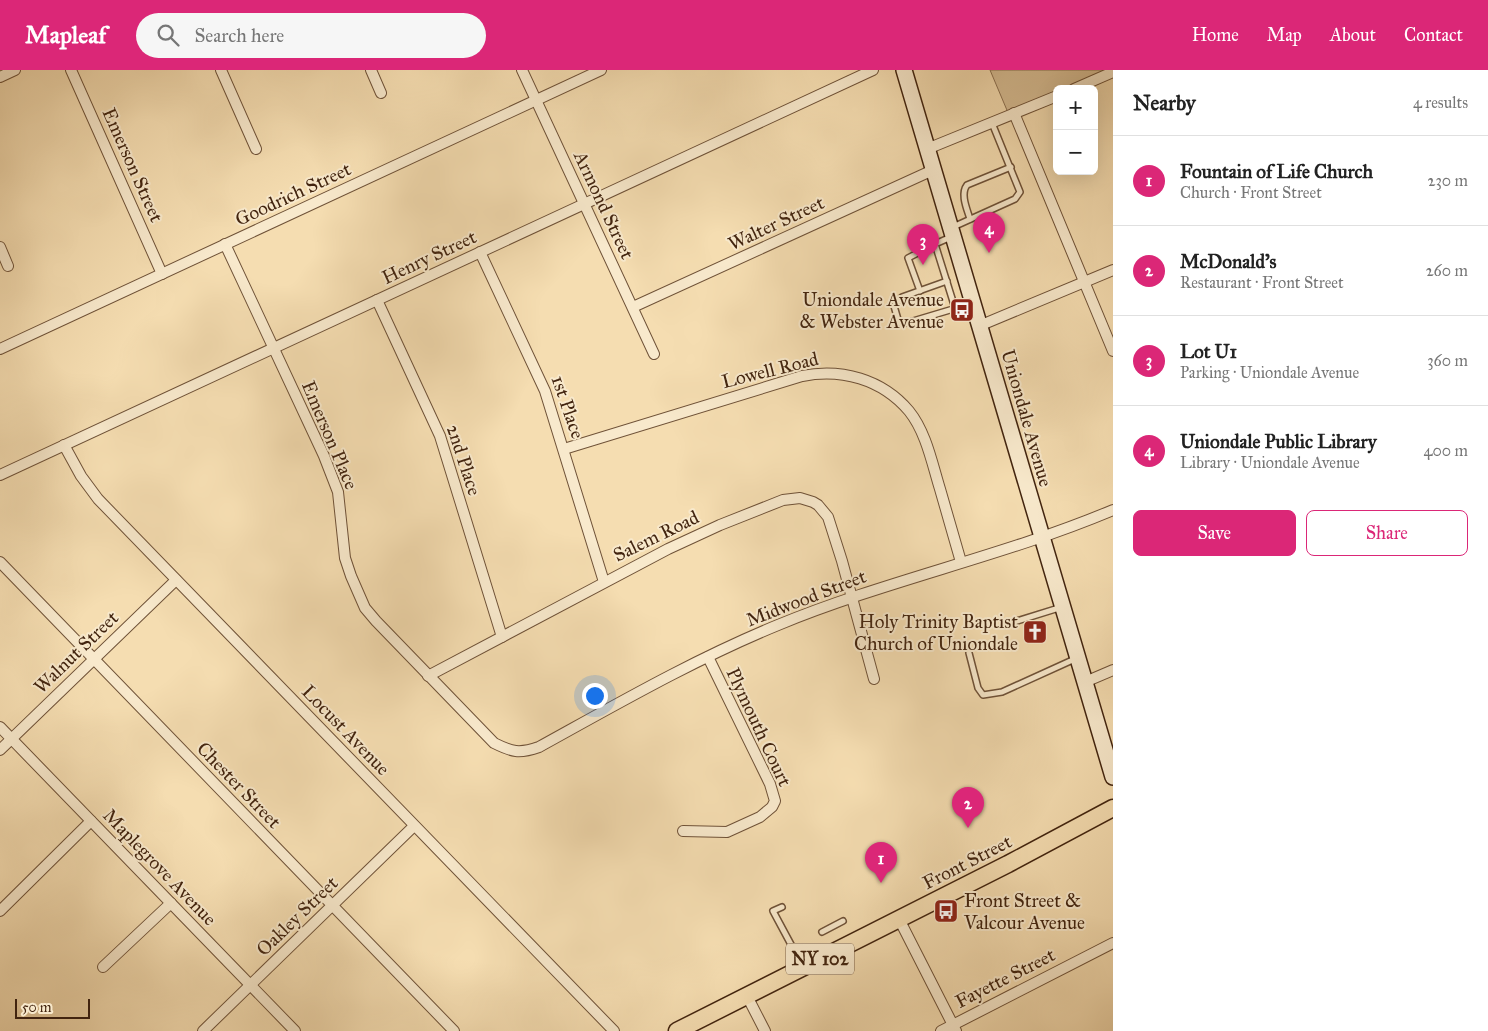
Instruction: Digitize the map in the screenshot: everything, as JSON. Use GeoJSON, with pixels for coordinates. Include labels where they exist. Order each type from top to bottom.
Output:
{"type":"FeatureCollection","features":[{"type":"Feature","properties":{"kind":"main road","name":"Uniondale Avenue"},"geometry":{"type":"LineString","coordinates":[[904,70],[1113,777]]}},
{"type":"Feature","properties":{"kind":"main road","name":"Front Street"},"geometry":{"type":"LineString","coordinates":[[677,1031],[1113,808]]}},
{"type":"Feature","properties":{"kind":"street"},"geometry":{"type":"LineString","coordinates":[[0,77],[15,70]]}},
{"type":"Feature","properties":{"kind":"street","name":"Emerson Street"},"geometry":{"type":"LineString","coordinates":[[71,70],[162,274]]}},
{"type":"Feature","properties":{"kind":"street"},"geometry":{"type":"LineString","coordinates":[[221,70],[256,149]]}},
{"type":"Feature","properties":{"kind":"street"},"geometry":{"type":"LineString","coordinates":[[371,70],[382,92]]}},
{"type":"Feature","properties":{"kind":"street","name":"Armond Street"},"geometry":{"type":"LineString","coordinates":[[522,70],[654,354]]}},
{"type":"Feature","properties":{"kind":"street","name":"Goodrich Street"},"geometry":{"type":"LineString","coordinates":[[0,349],[601,70]]}},
{"type":"Feature","properties":{"kind":"street","name":"Henry Street"},"geometry":{"type":"LineString","coordinates":[[0,475],[873,70]]}},
{"type":"Feature","properties":{"kind":"street"},"geometry":{"type":"LineString","coordinates":[[1083,85],[1113,72]]}},
{"type":"Feature","properties":{"kind":"street"},"geometry":{"type":"LineString","coordinates":[[927,149],[1053,98]]}},
{"type":"Feature","properties":{"kind":"street"},"geometry":{"type":"LineString","coordinates":[[1014,114],[1113,351]]}},
{"type":"Feature","properties":{"kind":"street","name":"Walter Street"},"geometry":{"type":"LineString","coordinates":[[633,307],[933,170]]}},
{"type":"Feature","properties":{"kind":"street","name":"Emerson Place"},"geometry":{"type":"LineString","coordinates":[[225,244],[324,456],[338,492],[345,558],[357,593],[365,608],[376,622],[494,743],[508,750],[525,752]]}},
{"type":"Feature","properties":{"kind":"street"},"geometry":{"type":"LineString","coordinates":[[0,247],[8,266]]}},
{"type":"Feature","properties":{"kind":"street","name":"1st Place"},"geometry":{"type":"LineString","coordinates":[[480,252],[545,391],[604,582]]}},
{"type":"Feature","properties":{"kind":"street"},"geometry":{"type":"LineString","coordinates":[[979,326],[1113,270]]}},
{"type":"Feature","properties":{"kind":"street","name":"2nd Place"},"geometry":{"type":"LineString","coordinates":[[377,300],[440,436],[502,637]]}},
{"type":"Feature","properties":{"kind":"street","name":"Lowell Road"},"geometry":{"type":"LineString","coordinates":[[564,449],[802,376],[833,373],[858,377],[876,384],[892,394],[909,412],[917,424],[934,469],[961,562]]}},
{"type":"Feature","properties":{"kind":"street","name":"Locust Avenue"},"geometry":{"type":"LineString","coordinates":[[64,445],[81,476],[98,500],[614,1031]]}},
{"type":"Feature","properties":{"kind":"street","name":"Salem Road"},"geometry":{"type":"LineString","coordinates":[[428,676],[668,549],[720,525],[783,500],[800,498],[813,502],[826,512],[874,679]]}},
{"type":"Feature","properties":{"kind":"street","name":"Midwood Street"},"geometry":{"type":"LineString","coordinates":[[525,752],[539,747],[661,680],[777,625],[871,590],[1042,538],[1113,510]]}},
{"type":"Feature","properties":{"kind":"street","name":"Chester Street"},"geometry":{"type":"LineString","coordinates":[[0,562],[454,1031]]}},
{"type":"Feature","properties":{"kind":"street","name":"Walnut Street"},"geometry":{"type":"LineString","coordinates":[[0,750],[176,580]]}},
{"type":"Feature","properties":{"kind":"street","name":"Plymouth Court"},"geometry":{"type":"LineString","coordinates":[[683,831],[727,832],[760,817],[772,807],[774,801],[770,784],[708,658]]}},
{"type":"Feature","properties":{"kind":"street"},"geometry":{"type":"LineString","coordinates":[[1085,682],[1113,670]]}},
{"type":"Feature","properties":{"kind":"street","name":"Maplegrove Avenue"},"geometry":{"type":"LineString","coordinates":[[0,727],[295,1031]]}},
{"type":"Feature","properties":{"kind":"street"},"geometry":{"type":"LineString","coordinates":[[0,911],[91,821]]}},
{"type":"Feature","properties":{"kind":"street","name":"Oakley Street"},"geometry":{"type":"LineString","coordinates":[[203,1031],[414,826]]}},
{"type":"Feature","properties":{"kind":"street"},"geometry":{"type":"LineString","coordinates":[[103,968],[171,903]]}},
{"type":"Feature","properties":{"kind":"street"},"geometry":{"type":"LineString","coordinates":[[899,919],[955,1028]]}},
{"type":"Feature","properties":{"kind":"street","name":"Fayette Street"},"geometry":{"type":"LineString","coordinates":[[940,1031],[955,1028],[1113,943]]}},
{"type":"Feature","properties":{"kind":"street"},"geometry":{"type":"LineString","coordinates":[[747,996],[765,1031]]}},
{"type":"Feature","properties":{"kind":"lane"},"geometry":{"type":"LineString","coordinates":[[920,291],[908,258],[935,244],[970,219],[1018,196],[1019,188],[992,123]]}},
{"type":"Feature","properties":{"kind":"lane"},"geometry":{"type":"LineString","coordinates":[[970,219],[964,196],[964,189],[967,185],[1011,167]]}},
{"type":"Feature","properties":{"kind":"lane"},"geometry":{"type":"LineString","coordinates":[[935,244],[955,308]]}},
{"type":"Feature","properties":{"kind":"lane"},"geometry":{"type":"LineString","coordinates":[[947,282],[902,297],[894,306],[900,323],[903,324],[972,303]]}},
{"type":"Feature","properties":{"kind":"lane"},"geometry":{"type":"LineString","coordinates":[[1004,625],[1062,607]]}},
{"type":"Feature","properties":{"kind":"lane"},"geometry":{"type":"LineString","coordinates":[[969,653],[978,688],[983,695],[1002,692],[1077,657]]}},
{"type":"Feature","properties":{"kind":"lane"},"geometry":{"type":"LineString","coordinates":[[782,907],[773,911],[803,967]]}},
{"type":"Feature","properties":{"kind":"lane"},"geometry":{"type":"LineString","coordinates":[[822,932],[843,921]]}},
{"type":"Feature","properties":{"kind":"shaded area"},"geometry":{"type":"Polygon","coordinates":[[[990,70],[1113,70],[1082,85],[1053,85],[1053,98],[1009,115],[990,70]]]}},
{"type":"Feature","properties":{"kind":"place","name":"Uniondale Public Library"},"geometry":{"type":"Point","coordinates":[989,253]}},
{"type":"Feature","properties":{"kind":"place","name":"Lot U1"},"geometry":{"type":"Point","coordinates":[923,265]}},
{"type":"Feature","properties":{"kind":"place","name":"Uniondale Avenue & Webster Avenue"},"geometry":{"type":"Point","coordinates":[962,310]}},
{"type":"Feature","properties":{"kind":"place","name":"Holy Trinity Baptist Church of Uniondale"},"geometry":{"type":"Point","coordinates":[1035,632]}},
{"type":"Feature","properties":{"kind":"place","name":"McDonald's"},"geometry":{"type":"Point","coordinates":[968,828]}},
{"type":"Feature","properties":{"kind":"place","name":"Fountain of Life Church"},"geometry":{"type":"Point","coordinates":[881,883]}},
{"type":"Feature","properties":{"kind":"place","name":"Front Street & Valcour Avenue"},"geometry":{"type":"Point","coordinates":[946,911]}}]}
